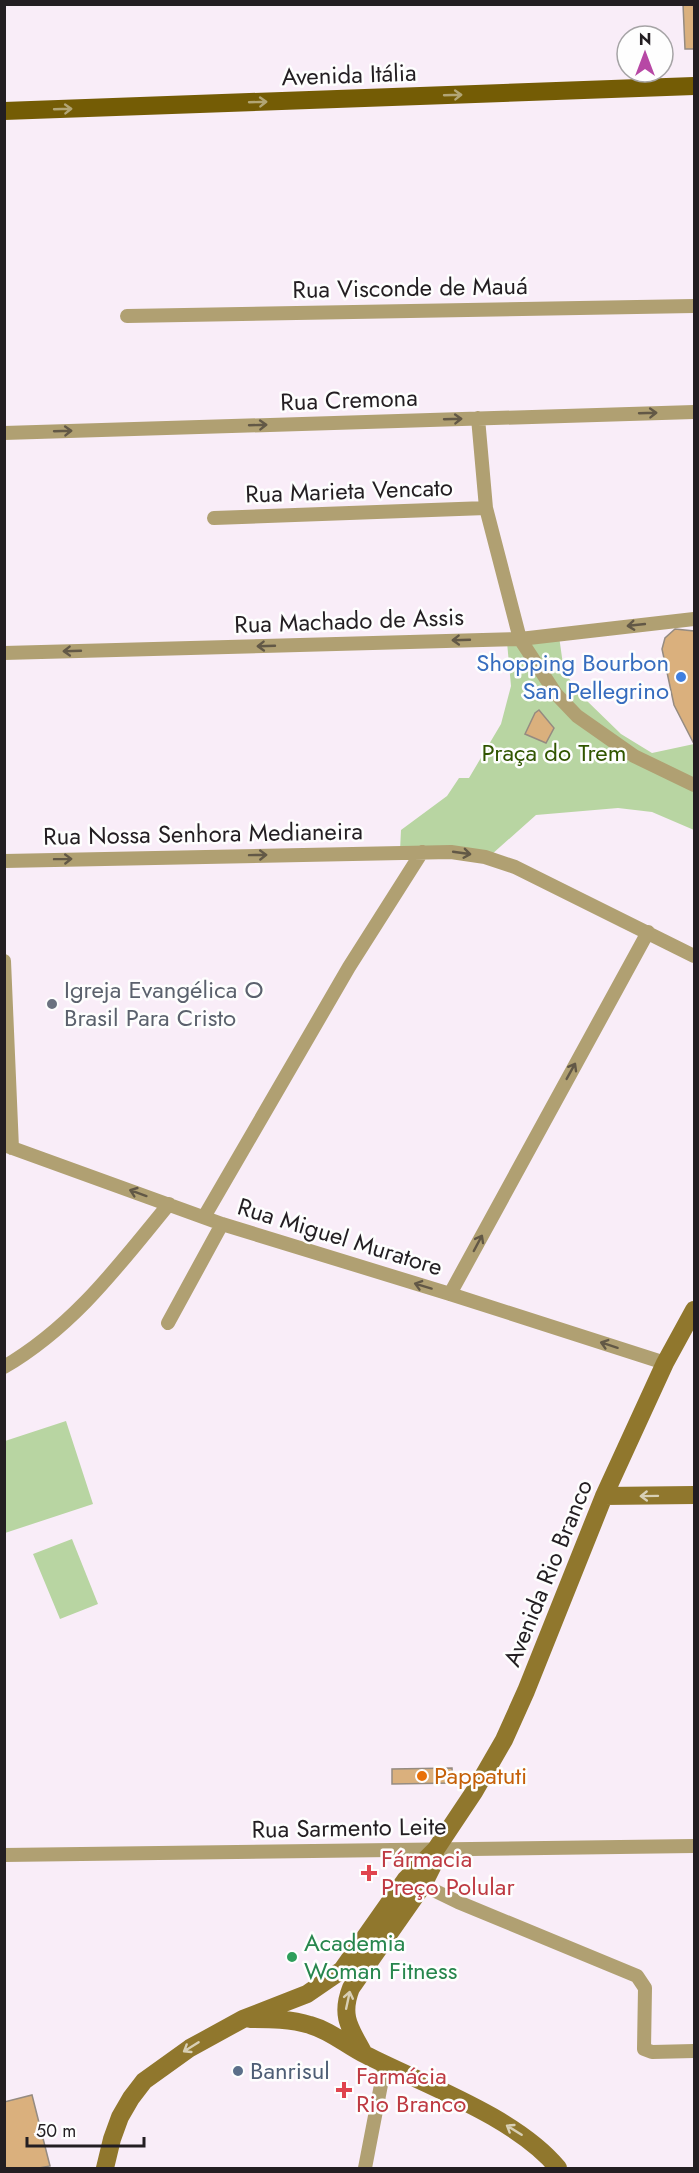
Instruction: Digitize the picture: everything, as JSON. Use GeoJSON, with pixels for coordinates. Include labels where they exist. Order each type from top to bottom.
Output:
{"type":"FeatureCollection","features":[{"type":"Feature","properties":{"kind":"main road","name":"Avenida Itália"},"geometry":{"type":"LineString","coordinates":[[4,111],[694,86]]}},
{"type":"Feature","properties":{"kind":"main road","name":"Avenida Rio Branco"},"geometry":{"type":"LineString","coordinates":[[105,2169],[120,2117],[144,2081],[190,2048],[243,2019],[307,1994],[342,1970],[406,1879],[436,1849],[474,1792],[504,1740],[604,1496],[664,1363],[694,1310]]}},
{"type":"Feature","properties":{"kind":"main road"},"geometry":{"type":"LineString","coordinates":[[604,1496],[694,1495]]}},
{"type":"Feature","properties":{"kind":"main road","name":"Avenida Rio Branco"},"geometry":{"type":"LineString","coordinates":[[364,2054],[349,2029],[346,2014],[347,1998],[351,1988],[423,1885],[432,1867],[436,1849]]}},
{"type":"Feature","properties":{"kind":"main road"},"geometry":{"type":"LineString","coordinates":[[243,2019],[273,2019],[311,2025],[336,2036],[364,2054],[488,2114],[539,2148],[558,2169]]}},
{"type":"Feature","properties":{"kind":"street","name":"Rua Visconde de Mauá"},"geometry":{"type":"LineString","coordinates":[[127,316],[694,306]]}},
{"type":"Feature","properties":{"kind":"street","name":"Rua Cremona"},"geometry":{"type":"LineString","coordinates":[[4,433],[694,412]]}},
{"type":"Feature","properties":{"kind":"street"},"geometry":{"type":"LineString","coordinates":[[478,418],[486,508],[520,639],[556,694],[577,716],[634,756],[694,785]]}},
{"type":"Feature","properties":{"kind":"street","name":"Rua Marieta Vencato"},"geometry":{"type":"LineString","coordinates":[[214,518],[486,508]]}},
{"type":"Feature","properties":{"kind":"street","name":"Rua Machado de Assis"},"geometry":{"type":"LineString","coordinates":[[4,653],[520,639],[694,619]]}},
{"type":"Feature","properties":{"kind":"street"},"geometry":{"type":"LineString","coordinates":[[204,1217],[349,967],[422,852]]}},
{"type":"Feature","properties":{"kind":"street","name":"Rua Nossa Senhora Medianeira"},"geometry":{"type":"LineString","coordinates":[[4,861],[451,852],[484,857],[515,867],[694,956]]}},
{"type":"Feature","properties":{"kind":"street"},"geometry":{"type":"LineString","coordinates":[[450,1294],[648,932]]}},
{"type":"Feature","properties":{"kind":"street"},"geometry":{"type":"LineString","coordinates":[[4,961],[8,1147]]}},
{"type":"Feature","properties":{"kind":"street","name":"Rua Miguel Muratore"},"geometry":{"type":"LineString","coordinates":[[8,1147],[222,1224],[664,1363]]}},
{"type":"Feature","properties":{"kind":"street"},"geometry":{"type":"LineString","coordinates":[[4,1368],[32,1351],[55,1332],[106,1282],[169,1204]]}},
{"type":"Feature","properties":{"kind":"street"},"geometry":{"type":"LineString","coordinates":[[168,1323],[222,1224]]}},
{"type":"Feature","properties":{"kind":"street","name":"Rua Sarmento Leite"},"geometry":{"type":"LineString","coordinates":[[4,1855],[694,1846]]}},
{"type":"Feature","properties":{"kind":"street"},"geometry":{"type":"LineString","coordinates":[[423,1885],[458,1902],[637,1976],[645,1988],[644,2049],[652,2052],[694,2051]]}},
{"type":"Feature","properties":{"kind":"street"},"geometry":{"type":"LineString","coordinates":[[364,2169],[385,2064]]}},
{"type":"Feature","properties":{"kind":"green space","name":"Praça do Trem"},"geometry":{"type":"Polygon","coordinates":[[[559,636],[564,672],[584,698],[621,734],[652,753],[694,744],[694,830],[652,812],[618,808],[536,815],[491,855],[400,851],[401,830],[447,796],[459,778],[469,778],[501,724],[511,686],[507,642],[559,636]]]}},
{"type":"Feature","properties":{"kind":"green space"},"geometry":{"type":"Polygon","coordinates":[[[66,1421],[93,1504],[5,1533],[5,1441],[66,1421]]]}},
{"type":"Feature","properties":{"kind":"green space"},"geometry":{"type":"Polygon","coordinates":[[[72,1539],[98,1604],[60,1619],[33,1554],[72,1539]]]}},
{"type":"Feature","properties":{"kind":"building"},"geometry":{"type":"Polygon","coordinates":[[[683,4],[694,4],[694,49],[685,49],[683,4]]]}},
{"type":"Feature","properties":{"kind":"building","name":"Shopping Bourbon San Pellegrino"},"geometry":{"type":"Polygon","coordinates":[[[675,629],[694,631],[694,744],[674,705],[662,649],[665,638],[675,629]]]}},
{"type":"Feature","properties":{"kind":"building"},"geometry":{"type":"Polygon","coordinates":[[[539,710],[554,728],[546,743],[525,734],[535,713],[539,710]]]}},
{"type":"Feature","properties":{"kind":"building","name":"Pappatuti"},"geometry":{"type":"Polygon","coordinates":[[[452,1768],[453,1783],[392,1784],[392,1769],[452,1768]]]}},
{"type":"Feature","properties":{"kind":"building"},"geometry":{"type":"Polygon","coordinates":[[[32,2095],[50,2166],[4,2168],[4,2102],[32,2095]]]}},
{"type":"Feature","properties":{"kind":"place","name":"Shopping Bourbon San Pellegrino"},"geometry":{"type":"Point","coordinates":[681,677]}},
{"type":"Feature","properties":{"kind":"place","name":"Igreja Evangélica O Brasil Para Cristo"},"geometry":{"type":"Point","coordinates":[52,1004]}},
{"type":"Feature","properties":{"kind":"place","name":"Pappatuti"},"geometry":{"type":"Point","coordinates":[422,1776]}},
{"type":"Feature","properties":{"kind":"place","name":"Fármacia Preço Polular"},"geometry":{"type":"Point","coordinates":[369,1873]}},
{"type":"Feature","properties":{"kind":"place","name":"Academia Woman Fitness"},"geometry":{"type":"Point","coordinates":[292,1957]}},
{"type":"Feature","properties":{"kind":"place","name":"Banrisul"},"geometry":{"type":"Point","coordinates":[238,2071]}},
{"type":"Feature","properties":{"kind":"place","name":"Farmácia Rio Branco"},"geometry":{"type":"Point","coordinates":[344,2090]}}]}
